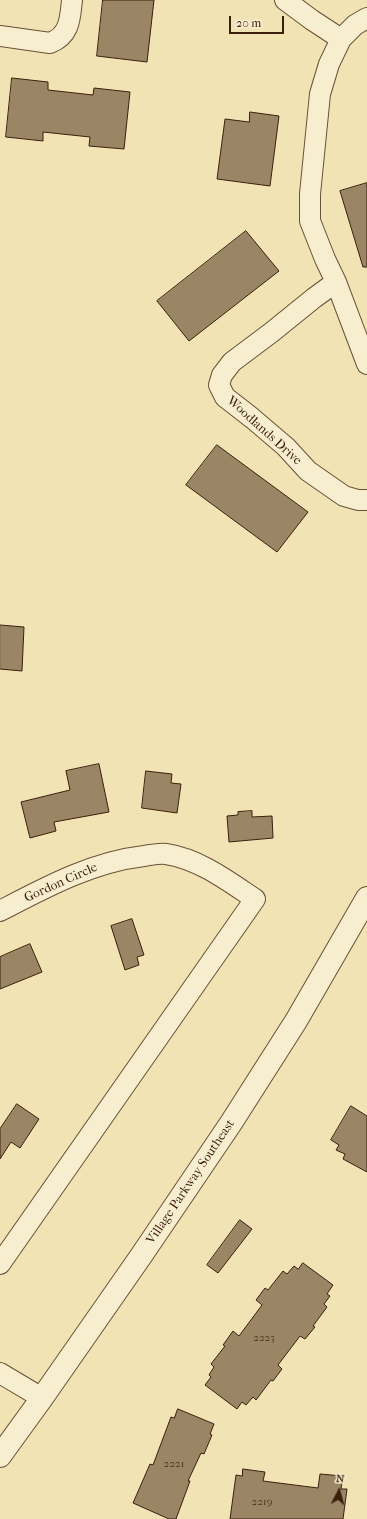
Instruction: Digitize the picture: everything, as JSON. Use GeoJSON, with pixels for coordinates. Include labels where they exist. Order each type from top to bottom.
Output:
{"type":"FeatureCollection","features":[{"type":"Feature","properties":{"kind":"street"},"geometry":{"type":"LineString","coordinates":[[0,36],[50,43],[57,40],[64,33],[69,23],[72,0]]}},
{"type":"Feature","properties":{"kind":"street"},"geometry":{"type":"LineString","coordinates":[[286,0],[312,20],[341,38]]}},
{"type":"Feature","properties":{"kind":"street"},"geometry":{"type":"LineString","coordinates":[[367,18],[355,25],[341,38],[329,64],[320,94],[310,194],[310,221],[336,282],[367,364]]}},
{"type":"Feature","properties":{"kind":"street","name":"Woodlands Drive"},"geometry":{"type":"LineString","coordinates":[[336,282],[232,362],[222,375],[219,385],[225,397],[286,447],[308,471],[344,496],[358,500],[367,500]]}},
{"type":"Feature","properties":{"kind":"street","name":"Gordon Circle"},"geometry":{"type":"LineString","coordinates":[[0,912],[77,873],[123,858],[165,853],[195,862],[227,880],[255,899],[0,1264]]}},
{"type":"Feature","properties":{"kind":"street","name":"Village Parkway Southeast"},"geometry":{"type":"LineString","coordinates":[[0,1456],[141,1256],[231,1123],[296,1021],[367,898]]}},
{"type":"Feature","properties":{"kind":"street"},"geometry":{"type":"LineString","coordinates":[[0,1373],[42,1398]]}},
{"type":"Feature","properties":{"kind":"building"},"geometry":{"type":"Polygon","coordinates":[[[103,0],[154,0],[147,62],[97,56],[103,0]]]}},
{"type":"Feature","properties":{"kind":"building"},"geometry":{"type":"Polygon","coordinates":[[[12,78],[48,82],[48,90],[93,95],[94,88],[130,92],[124,149],[89,146],[90,137],[43,132],[43,141],[6,137],[12,78]]]}},
{"type":"Feature","properties":{"kind":"building"},"geometry":{"type":"Polygon","coordinates":[[[250,112],[279,116],[270,186],[217,179],[225,119],[249,122],[250,112]]]}},
{"type":"Feature","properties":{"kind":"building"},"geometry":{"type":"Polygon","coordinates":[[[367,183],[367,267],[363,267],[340,191],[367,183]]]}},
{"type":"Feature","properties":{"kind":"building"},"geometry":{"type":"Polygon","coordinates":[[[246,231],[279,271],[189,341],[157,301],[246,231]]]}},
{"type":"Feature","properties":{"kind":"building"},"geometry":{"type":"Polygon","coordinates":[[[217,445],[308,512],[277,552],[186,485],[217,445]]]}},
{"type":"Feature","properties":{"kind":"building"},"geometry":{"type":"Polygon","coordinates":[[[0,625],[24,627],[22,671],[0,669],[0,625]]]}},
{"type":"Feature","properties":{"kind":"building"},"geometry":{"type":"Polygon","coordinates":[[[99,764],[109,812],[54,822],[56,831],[30,838],[21,802],[70,790],[66,771],[99,764]]]}},
{"type":"Feature","properties":{"kind":"building"},"geometry":{"type":"Polygon","coordinates":[[[146,771],[172,774],[171,783],[181,784],[177,813],[142,808],[146,771]]]}},
{"type":"Feature","properties":{"kind":"building"},"geometry":{"type":"Polygon","coordinates":[[[252,811],[252,817],[272,816],[273,838],[229,842],[227,816],[238,815],[238,812],[252,811]]]}},
{"type":"Feature","properties":{"kind":"building"},"geometry":{"type":"Polygon","coordinates":[[[132,919],[144,955],[137,957],[139,965],[125,970],[111,926],[132,919]]]}},
{"type":"Feature","properties":{"kind":"building"},"geometry":{"type":"Polygon","coordinates":[[[30,944],[42,972],[0,989],[0,957],[30,944]]]}},
{"type":"Feature","properties":{"kind":"building"},"geometry":{"type":"Polygon","coordinates":[[[17,1104],[39,1119],[20,1148],[11,1142],[0,1159],[0,1129],[17,1104]]]}},
{"type":"Feature","properties":{"kind":"building"},"geometry":{"type":"Polygon","coordinates":[[[351,1106],[367,1116],[367,1172],[343,1159],[345,1154],[336,1150],[339,1145],[331,1140],[351,1106]]]}},
{"type":"Feature","properties":{"kind":"building"},"geometry":{"type":"Polygon","coordinates":[[[240,1220],[252,1229],[218,1273],[207,1265],[240,1220]]]}},
{"type":"Feature","properties":{"kind":"building"},"geometry":{"type":"Polygon","coordinates":[[[303,1263],[333,1285],[327,1294],[330,1296],[324,1304],[327,1307],[313,1326],[315,1327],[305,1339],[300,1336],[278,1365],[282,1369],[273,1381],[271,1380],[256,1400],[253,1397],[246,1405],[242,1402],[237,1409],[205,1385],[211,1377],[209,1375],[214,1367],[211,1364],[225,1346],[223,1345],[233,1331],[239,1336],[262,1305],[256,1300],[265,1288],[268,1290],[283,1271],[287,1274],[294,1266],[298,1269],[303,1263]]]}},
{"type":"Feature","properties":{"kind":"building"},"geometry":{"type":"Polygon","coordinates":[[[178,1409],[214,1424],[210,1434],[212,1435],[204,1454],[201,1453],[188,1481],[190,1481],[176,1519],[169,1519],[133,1503],[150,1464],[153,1465],[171,1417],[174,1418],[178,1409]]]}},
{"type":"Feature","properties":{"kind":"building"},"geometry":{"type":"Polygon","coordinates":[[[243,1469],[265,1472],[263,1481],[318,1488],[320,1474],[343,1476],[341,1489],[347,1489],[343,1519],[230,1519],[236,1475],[242,1476],[243,1469]]]}}]}
